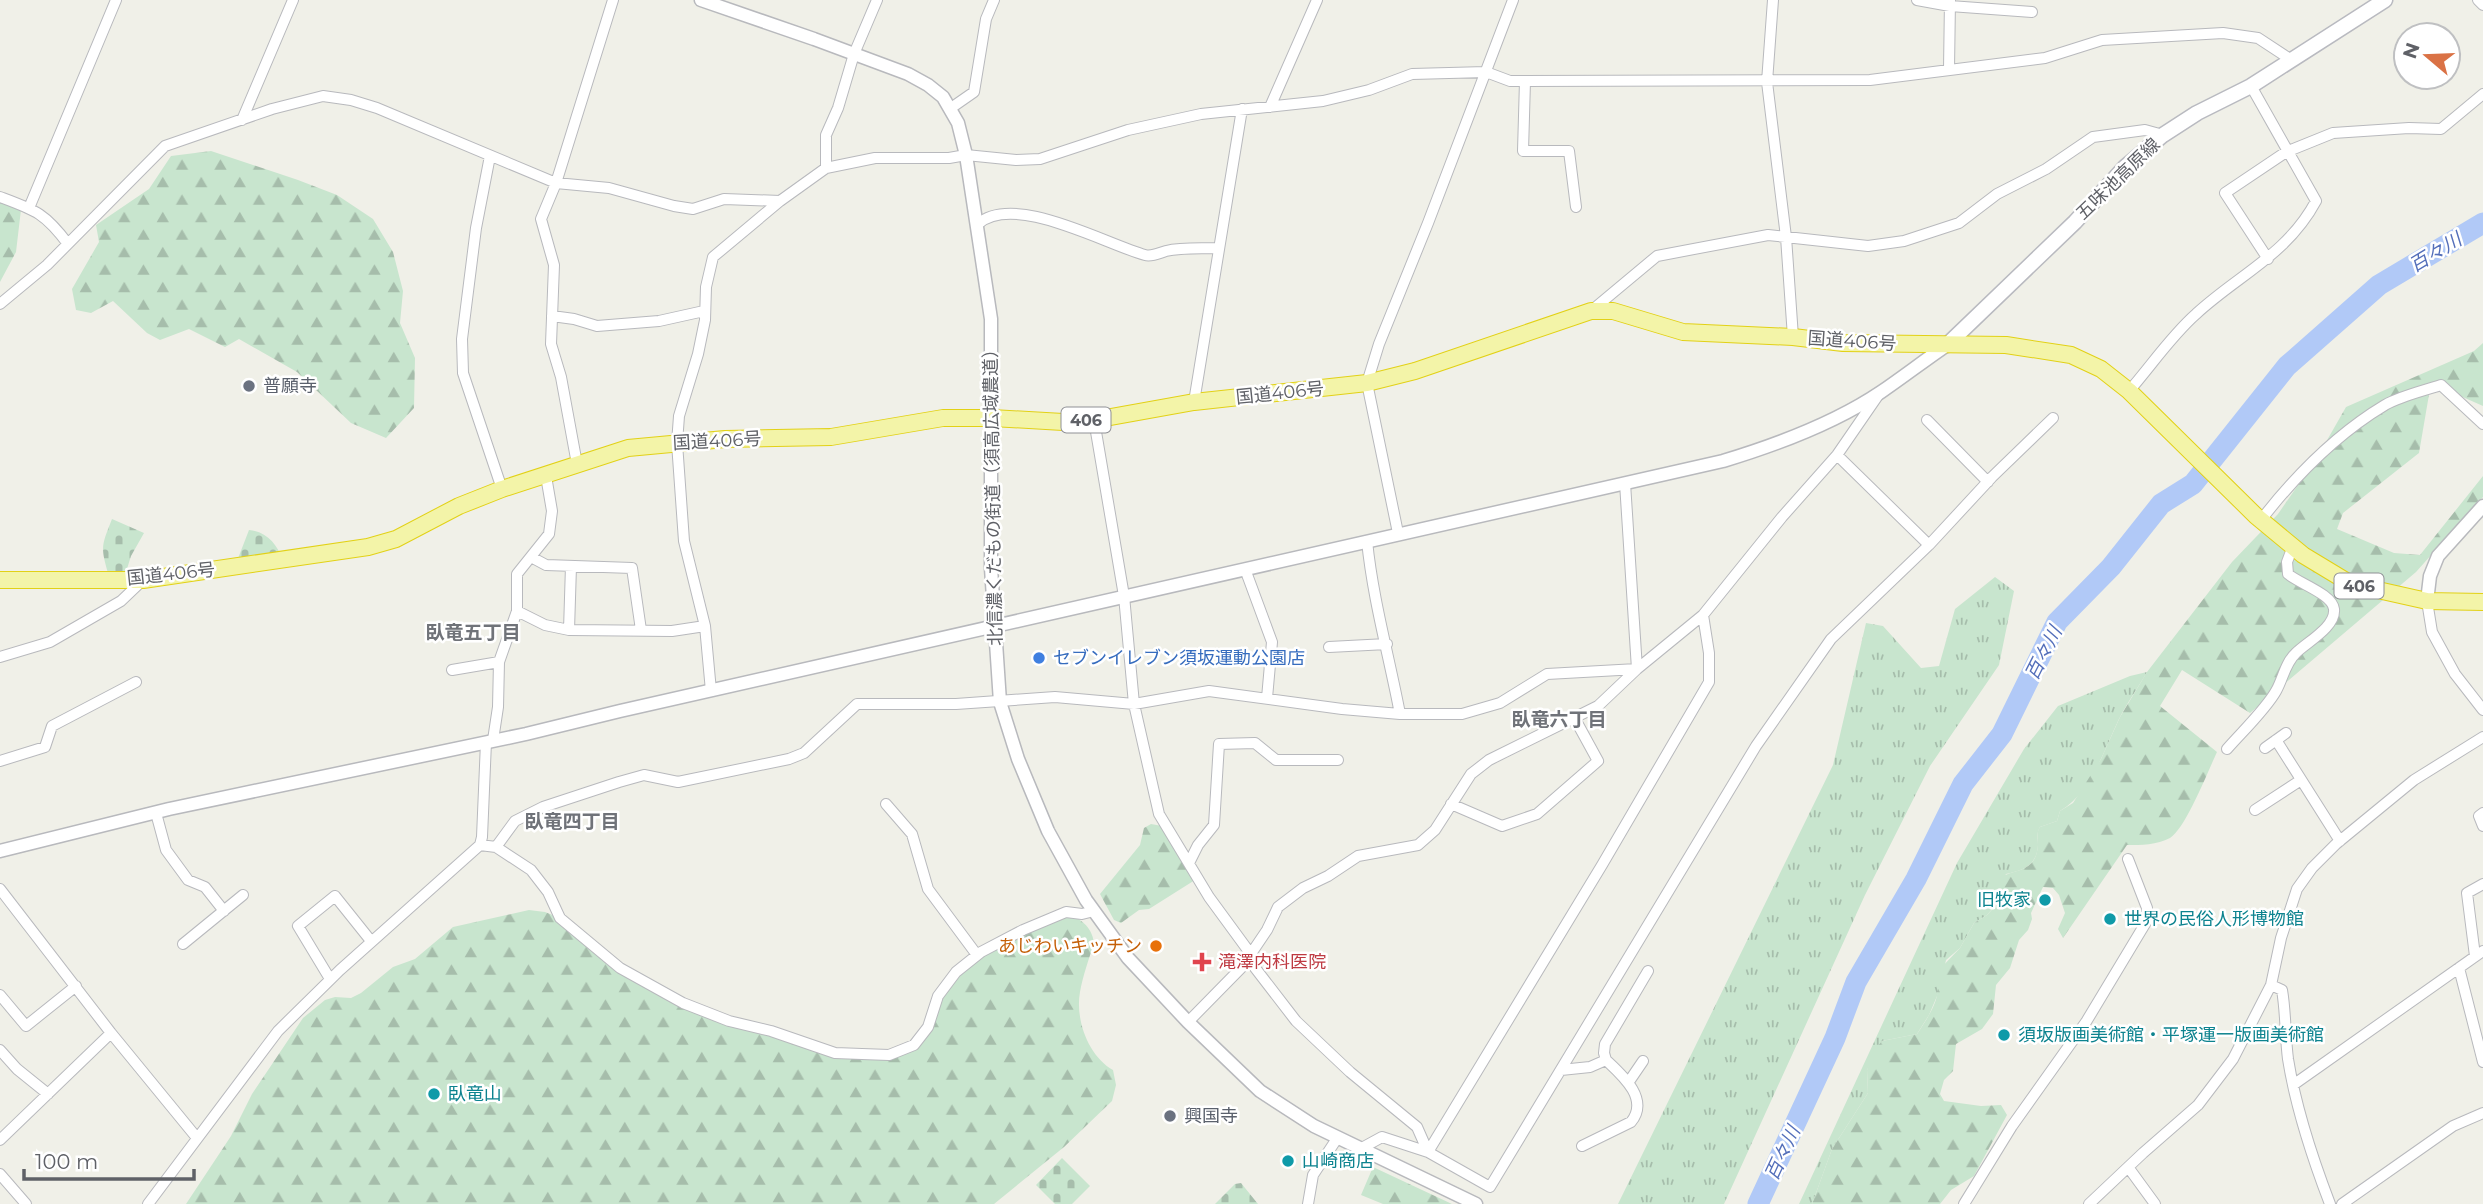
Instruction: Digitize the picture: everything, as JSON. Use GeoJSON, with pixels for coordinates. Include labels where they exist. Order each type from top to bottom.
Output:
{"type":"FeatureCollection","features":[{"type":"Feature","properties":{"kind":"highway","name":"国道406号"},"geometry":{"type":"LineString","coordinates":[[0,580],[143,580],[368,547],[396,539],[459,506],[502,489],[628,448],[677,443],[831,437],[943,418],[1063,422],[1094,420],[1194,402],[1367,383],[1415,371],[1591,312],[1613,311],[1683,332],[1793,337],[1843,343],[2006,345],[2071,355],[2101,369],[2129,391],[2258,518],[2293,546],[2351,584],[2427,601],[2483,603]]}},
{"type":"Feature","properties":{"kind":"main road","name":"五味池高原線"},"geometry":{"type":"LineString","coordinates":[[1947,345],[2075,222],[2125,167],[2163,135],[2197,113],[2250,86],[2385,0]]}},
{"type":"Feature","properties":{"kind":"street"},"geometry":{"type":"LineString","coordinates":[[29,208],[116,0]]}},
{"type":"Feature","properties":{"kind":"street"},"geometry":{"type":"LineString","coordinates":[[242,120],[293,0]]}},
{"type":"Feature","properties":{"kind":"street"},"geometry":{"type":"LineString","coordinates":[[577,464],[561,377],[551,344],[554,265],[541,219],[556,183],[613,0]]}},
{"type":"Feature","properties":{"kind":"street"},"geometry":{"type":"LineString","coordinates":[[701,0],[908,74],[929,85],[951,108],[974,92],[986,19],[994,0]]}},
{"type":"Feature","properties":{"kind":"street"},"geometry":{"type":"LineString","coordinates":[[826,168],[826,135],[877,0]]}},
{"type":"Feature","properties":{"kind":"street"},"geometry":{"type":"LineString","coordinates":[[1270,107],[1317,0]]}},
{"type":"Feature","properties":{"kind":"street"},"geometry":{"type":"LineString","coordinates":[[1398,533],[1367,383],[1379,344],[1513,0]]}},
{"type":"Feature","properties":{"kind":"street"},"geometry":{"type":"LineString","coordinates":[[1773,0],[1767,82],[1786,237],[1793,337]]}},
{"type":"Feature","properties":{"kind":"street"},"geometry":{"type":"LineString","coordinates":[[1917,0],[2032,12]]}},
{"type":"Feature","properties":{"kind":"street"},"geometry":{"type":"LineString","coordinates":[[2478,0],[2483,5]]}},
{"type":"Feature","properties":{"kind":"street"},"geometry":{"type":"LineString","coordinates":[[1949,69],[1950,3]]}},
{"type":"Feature","properties":{"kind":"street"},"geometry":{"type":"LineString","coordinates":[[711,691],[705,626],[684,541],[677,443],[679,416],[698,354],[705,320],[706,287],[713,257],[780,201],[826,168],[875,158],[949,158],[966,155],[1016,160],[1040,159],[1128,130],[1201,114],[1323,101],[1368,90],[1412,74],[1486,72],[1510,81],[1870,80],[2045,58],[2102,40],[2223,33],[2258,38],[2290,60]]}},
{"type":"Feature","properties":{"kind":"street"},"geometry":{"type":"LineString","coordinates":[[1525,81],[1523,151],[1569,151],[1576,207]]}},
{"type":"Feature","properties":{"kind":"street"},"geometry":{"type":"LineString","coordinates":[[2129,391],[2195,314],[2268,259],[2292,237],[2316,201],[2250,86]]}},
{"type":"Feature","properties":{"kind":"street"},"geometry":{"type":"LineString","coordinates":[[2268,259],[2225,193],[2286,152],[2333,134],[2409,128],[2441,129],[2483,94]]}},
{"type":"Feature","properties":{"kind":"street"},"geometry":{"type":"LineString","coordinates":[[0,304],[68,244],[164,146],[323,96],[351,100],[377,108],[556,183],[609,188],[693,209],[724,199],[780,201]]}},
{"type":"Feature","properties":{"kind":"street","name":"北信濃くだもの街道（須高広域農道）"},"geometry":{"type":"LineString","coordinates":[[951,108],[958,123],[966,155],[991,319],[991,568],[1000,702],[1018,759],[1048,831],[1086,900],[1128,958],[1188,1022],[1260,1091],[1292,1114],[1476,1204]]}},
{"type":"Feature","properties":{"kind":"street"},"geometry":{"type":"LineString","coordinates":[[1194,402],[1242,109]]}},
{"type":"Feature","properties":{"kind":"street"},"geometry":{"type":"LineString","coordinates":[[1591,312],[1657,256],[1768,235],[1868,246],[1917,237],[1959,223],[1997,194],[2046,169],[2093,137],[2145,130],[2163,135]]}},
{"type":"Feature","properties":{"kind":"street"},"geometry":{"type":"LineString","coordinates":[[490,156],[476,228],[462,339],[463,373],[502,489]]}},
{"type":"Feature","properties":{"kind":"street"},"geometry":{"type":"LineString","coordinates":[[0,197],[29,208],[51,222],[68,244]]}},
{"type":"Feature","properties":{"kind":"street"},"geometry":{"type":"LineString","coordinates":[[978,224],[986,216],[1020,213],[1074,227],[1149,256],[1170,250],[1219,248]]}},
{"type":"Feature","properties":{"kind":"street"},"geometry":{"type":"LineString","coordinates":[[552,316],[597,326],[659,321],[704,311]]}},
{"type":"Feature","properties":{"kind":"street"},"geometry":{"type":"LineString","coordinates":[[0,851],[156,813],[489,741],[1723,461],[1770,446],[1825,422],[1880,393],[1947,345]]}},
{"type":"Feature","properties":{"kind":"street"},"geometry":{"type":"LineString","coordinates":[[2258,518],[2303,469],[2338,439],[2387,404],[2441,384],[2483,424]]}},
{"type":"Feature","properties":{"kind":"street"},"geometry":{"type":"LineString","coordinates":[[1188,1022],[1242,967],[1267,930],[1278,907],[1303,888],[1359,856],[1418,845],[1435,830],[1471,774],[1489,761],[1598,706],[1637,669],[1703,615],[1837,455],[1880,393]]}},
{"type":"Feature","properties":{"kind":"street"},"geometry":{"type":"LineString","coordinates":[[1360,1149],[1382,1137],[1427,1152],[1490,1187],[1756,746],[1831,639],[1929,545],[2053,418]]}},
{"type":"Feature","properties":{"kind":"street"},"geometry":{"type":"LineString","coordinates":[[1094,420],[1124,596],[1134,704],[1159,814],[1209,897],[1250,953],[1249,960],[1296,1021],[1350,1072],[1417,1127],[1427,1152]]}},
{"type":"Feature","properties":{"kind":"street"},"geometry":{"type":"LineString","coordinates":[[1927,420],[1988,482]]}},
{"type":"Feature","properties":{"kind":"street"},"geometry":{"type":"LineString","coordinates":[[1837,455],[1929,545]]}},
{"type":"Feature","properties":{"kind":"street"},"geometry":{"type":"LineString","coordinates":[[148,1204],[278,1031],[371,941],[480,845],[489,741],[498,707],[499,662],[517,611],[517,574],[549,534],[552,511],[546,476]]}},
{"type":"Feature","properties":{"kind":"street"},"geometry":{"type":"LineString","coordinates":[[1625,483],[1637,669]]}},
{"type":"Feature","properties":{"kind":"street"},"geometry":{"type":"LineString","coordinates":[[2483,506],[2438,556],[2430,576],[2427,601],[2432,632],[2455,674],[2483,710]]}},
{"type":"Feature","properties":{"kind":"street"},"geometry":{"type":"LineString","coordinates":[[1367,541],[1372,587],[1387,644],[1400,714]]}},
{"type":"Feature","properties":{"kind":"street"},"geometry":{"type":"LineString","coordinates":[[2227,749],[2276,691],[2294,654],[2331,622],[2334,613],[2334,607],[2327,596],[2298,583],[2288,574],[2287,562],[2293,546]]}},
{"type":"Feature","properties":{"kind":"street"},"geometry":{"type":"LineString","coordinates":[[531,557],[546,565],[632,568],[640,630]]}},
{"type":"Feature","properties":{"kind":"street"},"geometry":{"type":"LineString","coordinates":[[569,630],[571,566]]}},
{"type":"Feature","properties":{"kind":"street"},"geometry":{"type":"LineString","coordinates":[[1245,569],[1272,642],[1267,698]]}},
{"type":"Feature","properties":{"kind":"street"},"geometry":{"type":"LineString","coordinates":[[0,657],[50,642],[121,601],[143,580]]}},
{"type":"Feature","properties":{"kind":"street"},"geometry":{"type":"LineString","coordinates":[[517,611],[545,625],[569,630],[672,631],[705,626]]}},
{"type":"Feature","properties":{"kind":"street"},"geometry":{"type":"LineString","coordinates":[[1427,1152],[1602,865],[1709,682],[1709,653],[1703,615]]}},
{"type":"Feature","properties":{"kind":"street"},"geometry":{"type":"LineString","coordinates":[[1329,648],[1387,644]]}},
{"type":"Feature","properties":{"kind":"street"},"geometry":{"type":"LineString","coordinates":[[452,670],[499,662]]}},
{"type":"Feature","properties":{"kind":"street"},"geometry":{"type":"LineString","coordinates":[[496,847],[514,821],[543,807],[619,782],[644,775],[678,782],[789,759],[804,753],[857,704],[1000,702],[1055,697],[1134,704],[1209,691],[1298,705],[1400,714],[1462,714],[1500,703],[1547,674],[1637,669]]}},
{"type":"Feature","properties":{"kind":"street"},"geometry":{"type":"LineString","coordinates":[[0,761],[46,747],[52,726],[136,682]]}},
{"type":"Feature","properties":{"kind":"street"},"geometry":{"type":"LineString","coordinates":[[1451,804],[1502,826],[1537,814],[1598,761],[1575,719]]}},
{"type":"Feature","properties":{"kind":"street"},"geometry":{"type":"LineString","coordinates":[[2265,748],[2286,733]]}},
{"type":"Feature","properties":{"kind":"street"},"geometry":{"type":"LineString","coordinates":[[2090,1204],[2198,1105],[2233,1059],[2271,985],[2281,938],[2297,889],[2312,868],[2340,841],[2414,780],[2483,737]]}},
{"type":"Feature","properties":{"kind":"street"},"geometry":{"type":"LineString","coordinates":[[2276,740],[2340,841]]}},
{"type":"Feature","properties":{"kind":"street"},"geometry":{"type":"LineString","coordinates":[[1189,863],[1198,845],[1214,825],[1219,744],[1255,743],[1276,760],[1338,760]]}},
{"type":"Feature","properties":{"kind":"street"},"geometry":{"type":"LineString","coordinates":[[2255,810],[2301,780]]}},
{"type":"Feature","properties":{"kind":"street"},"geometry":{"type":"LineString","coordinates":[[886,804],[912,834],[928,889],[977,955]]}},
{"type":"Feature","properties":{"kind":"street"},"geometry":{"type":"LineString","coordinates":[[156,813],[166,850],[188,880],[205,887],[224,911]]}},
{"type":"Feature","properties":{"kind":"street"},"geometry":{"type":"LineString","coordinates":[[2483,813],[2479,816],[2483,826]]}},
{"type":"Feature","properties":{"kind":"street"},"geometry":{"type":"LineString","coordinates":[[480,845],[496,847],[531,870],[548,892],[560,918],[620,968],[683,1003],[729,1021],[771,1031],[835,1052],[889,1055],[914,1045],[928,1027],[938,996],[956,972],[977,955],[1023,930],[1066,912],[1082,914],[1094,911]]}},
{"type":"Feature","properties":{"kind":"street"},"geometry":{"type":"LineString","coordinates":[[1964,1204],[2012,1126],[2086,1022],[2145,924],[2147,908],[2127,859]]}},
{"type":"Feature","properties":{"kind":"street"},"geometry":{"type":"LineString","coordinates":[[2293,1085],[2479,953],[2468,893],[2483,884]]}},
{"type":"Feature","properties":{"kind":"street"},"geometry":{"type":"LineString","coordinates":[[0,889],[111,1033],[197,1138]]}},
{"type":"Feature","properties":{"kind":"street"},"geometry":{"type":"LineString","coordinates":[[183,944],[243,895]]}},
{"type":"Feature","properties":{"kind":"street"},"geometry":{"type":"LineString","coordinates":[[330,979],[298,926],[335,896],[371,941]]}},
{"type":"Feature","properties":{"kind":"street"},"geometry":{"type":"LineString","coordinates":[[2459,968],[2483,1062]]}},
{"type":"Feature","properties":{"kind":"street"},"geometry":{"type":"LineString","coordinates":[[1582,1146],[1631,1122],[1636,1115],[1637,1102],[1628,1083],[1606,1060],[1604,1053],[1609,1037],[1648,971]]}},
{"type":"Feature","properties":{"kind":"street"},"geometry":{"type":"LineString","coordinates":[[2271,985],[2282,990],[2293,1085],[2311,1155],[2329,1204]]}},
{"type":"Feature","properties":{"kind":"street"},"geometry":{"type":"LineString","coordinates":[[0,995],[26,1026],[76,986]]}},
{"type":"Feature","properties":{"kind":"street"},"geometry":{"type":"LineString","coordinates":[[0,1140],[111,1033]]}},
{"type":"Feature","properties":{"kind":"street"},"geometry":{"type":"LineString","coordinates":[[0,1050],[48,1094]]}},
{"type":"Feature","properties":{"kind":"street"},"geometry":{"type":"LineString","coordinates":[[1561,1070],[1590,1067],[1606,1060]]}},
{"type":"Feature","properties":{"kind":"street"},"geometry":{"type":"LineString","coordinates":[[1628,1083],[1643,1061]]}},
{"type":"Feature","properties":{"kind":"street"},"geometry":{"type":"LineString","coordinates":[[2342,1204],[2453,1126],[2483,1113]]}},
{"type":"Feature","properties":{"kind":"street"},"geometry":{"type":"LineString","coordinates":[[1308,1204],[1313,1175],[1338,1138]]}},
{"type":"Feature","properties":{"kind":"street"},"geometry":{"type":"LineString","coordinates":[[2128,1167],[2155,1204]]}},
{"type":"Feature","properties":{"kind":"street"},"geometry":{"type":"LineString","coordinates":[[0,1174],[26,1204]]}},
{"type":"Feature","properties":{"kind":"green space"},"geometry":{"type":"Polygon","coordinates":[[[211,151],[337,195],[373,219],[393,252],[403,291],[400,323],[415,358],[414,408],[386,438],[351,423],[297,372],[239,339],[225,347],[189,329],[160,340],[147,333],[113,301],[91,313],[76,310],[72,289],[99,242],[96,225],[149,189],[171,156],[211,151]]]}},
{"type":"Feature","properties":{"kind":"green space"},"geometry":{"type":"Polygon","coordinates":[[[0,192],[22,201],[16,252],[0,282],[0,192]]]}},
{"type":"Feature","properties":{"kind":"green space"},"geometry":{"type":"Polygon","coordinates":[[[2483,343],[2483,406],[2431,383],[2419,453],[2343,513],[2337,529],[2394,553],[2420,555],[2483,476],[2483,497],[2416,572],[2250,713],[2182,670],[2160,706],[2217,752],[2183,823],[2165,840],[2127,845],[2063,938],[2058,929],[2065,913],[2059,895],[2053,888],[2043,887],[2031,913],[2028,930],[2019,940],[2010,968],[1996,985],[1993,1014],[1982,1029],[1956,1044],[1953,1071],[1944,1080],[1940,1094],[1944,1101],[1981,1106],[2001,1105],[2007,1115],[1974,1176],[1951,1190],[1940,1204],[1812,1204],[1832,1149],[1868,1093],[1867,1070],[1873,1052],[1882,1041],[1917,1034],[1934,1004],[1938,989],[1938,971],[1960,948],[1974,923],[1987,915],[2000,901],[1997,882],[2000,877],[2031,864],[2037,852],[2040,827],[2057,821],[2060,811],[2073,803],[2101,759],[2120,717],[2147,672],[2232,562],[2278,514],[2318,456],[2346,407],[2474,351],[2483,343]]]}},
{"type":"Feature","properties":{"kind":"green space"},"geometry":{"type":"Polygon","coordinates":[[[112,519],[144,533],[131,556],[126,572],[108,573],[105,564],[103,546],[112,519]]]}},
{"type":"Feature","properties":{"kind":"green space"},"geometry":{"type":"Polygon","coordinates":[[[249,530],[261,533],[270,540],[282,559],[237,561],[249,530]]]}},
{"type":"Feature","properties":{"kind":"green space"},"geometry":{"type":"Polygon","coordinates":[[[1995,577],[2014,591],[1999,665],[1930,766],[1865,895],[1724,1204],[1618,1204],[1833,765],[1866,623],[1883,626],[1921,668],[1939,666],[1955,609],[1995,577]]]}},
{"type":"Feature","properties":{"kind":"green space"},"geometry":{"type":"Polygon","coordinates":[[[2147,672],[2122,713],[2088,782],[2071,803],[2060,811],[2057,821],[2040,827],[2037,852],[2032,862],[2018,871],[2006,874],[1999,888],[2000,900],[1987,915],[1974,923],[1960,948],[1946,960],[1940,989],[1917,1034],[1882,1041],[1867,1070],[1868,1093],[1832,1149],[1812,1204],[1799,1204],[1957,863],[2024,749],[2058,706],[2130,676],[2147,672]]]}},
{"type":"Feature","properties":{"kind":"green space"},"geometry":{"type":"Polygon","coordinates":[[[1151,824],[1162,826],[1195,880],[1149,909],[1139,910],[1121,923],[1114,920],[1100,894],[1140,845],[1144,828],[1151,824]]]}},
{"type":"Feature","properties":{"kind":"green space"},"geometry":{"type":"Polygon","coordinates":[[[529,910],[560,918],[619,967],[683,1003],[835,1053],[889,1055],[914,1045],[938,996],[981,952],[1066,912],[1084,924],[1093,937],[1094,943],[1080,992],[1080,1014],[1090,1046],[1104,1064],[1113,1070],[1116,1085],[1112,1101],[1064,1147],[994,1204],[186,1204],[231,1136],[252,1094],[303,1018],[325,1000],[335,997],[351,998],[361,993],[393,967],[415,959],[453,927],[529,910]]]}},
{"type":"Feature","properties":{"kind":"green space"},"geometry":{"type":"Polygon","coordinates":[[[1062,1158],[1090,1186],[1072,1204],[1055,1204],[1036,1185],[1062,1158]]]}},
{"type":"Feature","properties":{"kind":"green space"},"geometry":{"type":"Polygon","coordinates":[[[1373,1167],[1452,1204],[1383,1204],[1361,1195],[1373,1167]]]}},
{"type":"Feature","properties":{"kind":"green space"},"geometry":{"type":"Polygon","coordinates":[[[1241,1183],[1258,1204],[1215,1204],[1235,1184],[1241,1183]]]}},
{"type":"Feature","properties":{"kind":"waterway","name":"百々川"},"geometry":{"type":"LineString","coordinates":[[1758,1204],[1835,1038],[1856,982],[1916,879],[1963,784],[2002,734],[2057,622],[2111,567],[2161,504],[2193,484],[2287,366],[2379,285],[2483,223]]}},
{"type":"Feature","properties":{"kind":"place","name":"普願寺"},"geometry":{"type":"Point","coordinates":[249,386]}},
{"type":"Feature","properties":{"kind":"place","name":"セブンイレブン須坂運動公園店"},"geometry":{"type":"Point","coordinates":[1039,658]}},
{"type":"Feature","properties":{"kind":"place","name":"旧牧家"},"geometry":{"type":"Point","coordinates":[2045,900]}},
{"type":"Feature","properties":{"kind":"place","name":"世界の民俗人形博物館"},"geometry":{"type":"Point","coordinates":[2110,919]}},
{"type":"Feature","properties":{"kind":"place","name":"あじわいキッチン"},"geometry":{"type":"Point","coordinates":[1156,946]}},
{"type":"Feature","properties":{"kind":"place","name":"滝澤内科医院"},"geometry":{"type":"Point","coordinates":[1202,962]}},
{"type":"Feature","properties":{"kind":"place","name":"須坂版画美術館・平塚運一版画美術館"},"geometry":{"type":"Point","coordinates":[2004,1035]}},
{"type":"Feature","properties":{"kind":"place","name":"臥竜山"},"geometry":{"type":"Point","coordinates":[434,1094]}},
{"type":"Feature","properties":{"kind":"place","name":"興国寺"},"geometry":{"type":"Point","coordinates":[1170,1116]}},
{"type":"Feature","properties":{"kind":"place","name":"山崎商店"},"geometry":{"type":"Point","coordinates":[1288,1161]}},
{"type":"Feature","properties":{"kind":"district","name":"臥竜五丁目"},"geometry":{"type":"Point","coordinates":[473,632]}},
{"type":"Feature","properties":{"kind":"district","name":"臥竜六丁目"},"geometry":{"type":"Point","coordinates":[1559,719]}},
{"type":"Feature","properties":{"kind":"district","name":"臥竜四丁目"},"geometry":{"type":"Point","coordinates":[572,821]}}]}
